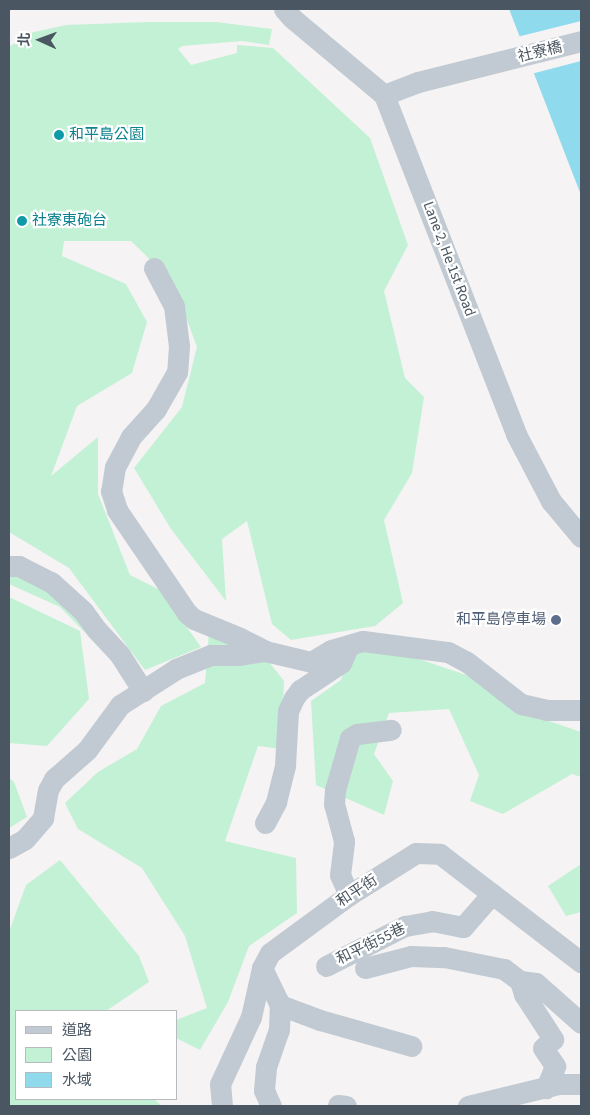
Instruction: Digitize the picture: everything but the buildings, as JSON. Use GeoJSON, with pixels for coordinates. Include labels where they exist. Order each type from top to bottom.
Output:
{"type":"FeatureCollection","features":[{"type":"Feature","properties":{"kind":"street","name":"Lane 2, He 1st Road"},"geometry":{"type":"LineString","coordinates":[[284,9],[292,18],[384,95],[516,434],[551,501],[581,536]]}},
{"type":"Feature","properties":{"kind":"street","name":"社寮橋"},"geometry":{"type":"LineString","coordinates":[[384,95],[418,82],[581,41]]}},
{"type":"Feature","properties":{"kind":"street"},"geometry":{"type":"LineString","coordinates":[[154,268],[174,306],[179,346],[178,372],[156,409],[131,437],[115,467],[111,491],[117,510],[187,613],[194,619],[240,638],[265,651],[311,662],[331,650],[363,641],[448,652],[467,662],[521,704],[546,710],[581,710]]}},
{"type":"Feature","properties":{"kind":"street"},"geometry":{"type":"LineString","coordinates":[[9,566],[19,566],[51,582],[83,611],[96,629],[120,655],[142,690]]}},
{"type":"Feature","properties":{"kind":"street"},"geometry":{"type":"LineString","coordinates":[[265,823],[276,802],[285,765],[288,711],[294,698],[300,690],[341,663],[349,645]]}},
{"type":"Feature","properties":{"kind":"street"},"geometry":{"type":"LineString","coordinates":[[9,848],[25,839],[43,818],[48,790],[54,780],[87,750],[120,706],[176,668],[211,655],[239,655],[265,651]]}},
{"type":"Feature","properties":{"kind":"street"},"geometry":{"type":"LineString","coordinates":[[349,895],[340,875],[344,841],[334,804],[335,790],[350,738],[357,734],[391,730]]}},
{"type":"Feature","properties":{"kind":"street","name":"和平街"},"geometry":{"type":"LineString","coordinates":[[205,1106],[220,1084],[251,1017],[262,968],[270,953],[349,895],[416,853],[440,854],[581,962]]}},
{"type":"Feature","properties":{"kind":"street","name":"和平街55巷"},"geometry":{"type":"LineString","coordinates":[[326,966],[405,926],[432,921],[462,926],[492,894]]}},
{"type":"Feature","properties":{"kind":"street"},"geometry":{"type":"LineString","coordinates":[[365,968],[411,956],[444,957],[504,969],[520,982],[524,994],[553,1039],[543,1048],[555,1066],[546,1088]]}},
{"type":"Feature","properties":{"kind":"street"},"geometry":{"type":"LineString","coordinates":[[262,968],[280,1005],[279,1030],[266,1068],[264,1090],[271,1106]]}},
{"type":"Feature","properties":{"kind":"street"},"geometry":{"type":"LineString","coordinates":[[520,982],[536,983],[581,1023]]}},
{"type":"Feature","properties":{"kind":"street"},"geometry":{"type":"LineString","coordinates":[[280,1005],[320,1020],[411,1046]]}},
{"type":"Feature","properties":{"kind":"street"},"geometry":{"type":"LineString","coordinates":[[220,1084],[222,1106]]}},
{"type":"Feature","properties":{"kind":"street"},"geometry":{"type":"LineString","coordinates":[[468,1106],[558,1084],[581,1084]]}},
{"type":"Feature","properties":{"kind":"green space"},"geometry":{"type":"Polygon","coordinates":[[[216,22],[272,29],[269,45],[242,41],[182,46],[178,49],[191,65],[237,53],[237,45],[273,48],[370,138],[408,245],[384,291],[405,378],[424,397],[412,473],[384,520],[403,603],[375,626],[291,640],[272,624],[247,521],[222,539],[226,601],[171,529],[134,468],[182,407],[197,347],[173,282],[131,241],[64,241],[62,256],[126,284],[147,322],[132,373],[77,406],[51,476],[98,437],[98,494],[130,575],[160,590],[201,647],[145,670],[69,568],[9,532],[9,47],[30,33],[66,25],[216,22]]]}},
{"type":"Feature","properties":{"kind":"green space"},"geometry":{"type":"Polygon","coordinates":[[[9,564],[78,603],[112,660],[60,607],[9,584],[9,564]]]}},
{"type":"Feature","properties":{"kind":"green space"},"geometry":{"type":"Polygon","coordinates":[[[9,597],[80,631],[89,699],[47,746],[9,743],[9,597]]]}},
{"type":"Feature","properties":{"kind":"green space"},"geometry":{"type":"Polygon","coordinates":[[[209,632],[269,662],[284,681],[281,749],[258,746],[225,841],[296,858],[297,913],[249,946],[228,1002],[200,1050],[178,1039],[178,1019],[207,1008],[185,936],[142,868],[78,829],[65,803],[98,772],[137,749],[161,706],[205,683],[209,632]]]}},
{"type":"Feature","properties":{"kind":"green space"},"geometry":{"type":"Polygon","coordinates":[[[355,649],[398,652],[481,680],[511,708],[581,732],[581,777],[572,774],[503,814],[470,801],[479,775],[449,709],[389,713],[374,754],[393,781],[384,815],[316,785],[311,701],[341,680],[346,664],[355,649]]]}},
{"type":"Feature","properties":{"kind":"green space"},"geometry":{"type":"Polygon","coordinates":[[[9,778],[14,782],[27,817],[9,828],[9,778]]]}},
{"type":"Feature","properties":{"kind":"green space"},"geometry":{"type":"Polygon","coordinates":[[[60,860],[139,956],[149,982],[107,1010],[15,1010],[15,1100],[155,1100],[162,1106],[9,1106],[9,932],[26,885],[60,860]]]}},
{"type":"Feature","properties":{"kind":"green space"},"geometry":{"type":"Polygon","coordinates":[[[581,864],[581,912],[566,916],[548,886],[581,864]]]}},
{"type":"Feature","properties":{"kind":"water"},"geometry":{"type":"Polygon","coordinates":[[[509,9],[581,9],[581,195],[509,9]]]}},
{"type":"Feature","properties":{"kind":"pier"},"geometry":{"type":"Polygon","coordinates":[[[581,21],[581,61],[531,74],[517,37],[581,21]]]}},
{"type":"Feature","properties":{"kind":"place","name":"和平島公園"},"geometry":{"type":"Point","coordinates":[59,135]}},
{"type":"Feature","properties":{"kind":"place","name":"社寮東砲台"},"geometry":{"type":"Point","coordinates":[22,221]}},
{"type":"Feature","properties":{"kind":"place","name":"和平島停車場"},"geometry":{"type":"Point","coordinates":[556,620]}}]}
